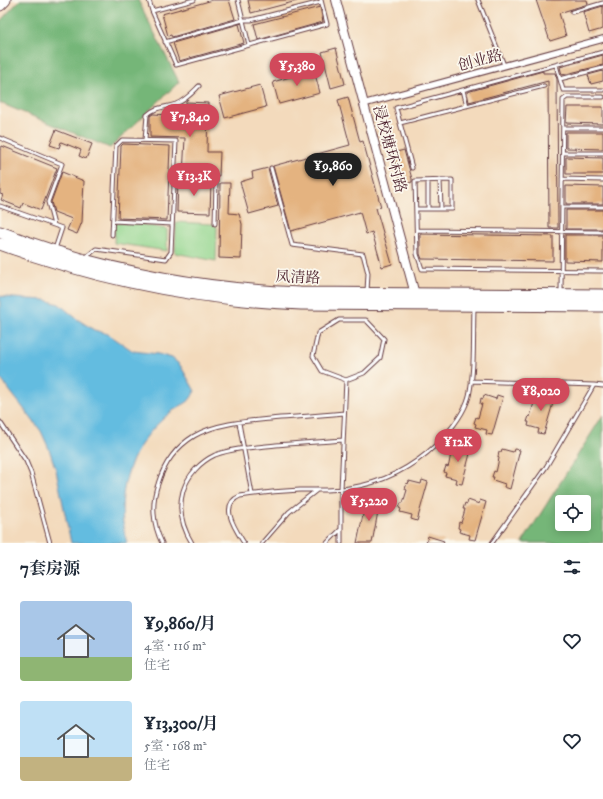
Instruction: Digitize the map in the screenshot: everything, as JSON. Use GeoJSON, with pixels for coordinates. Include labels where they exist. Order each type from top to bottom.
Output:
{"type":"FeatureCollection","features":[{"type":"Feature","properties":{"kind":"highway"},"geometry":{"type":"LineString","coordinates":[[0,5],[4,0]]}},
{"type":"Feature","properties":{"kind":"highway","name":"凤清路"},"geometry":{"type":"LineString","coordinates":[[0,232],[83,259],[160,278],[230,288],[276,292],[367,293],[416,299]]}},
{"type":"Feature","properties":{"kind":"highway","name":"凤清路"},"geometry":{"type":"LineString","coordinates":[[0,245],[90,272],[143,285],[182,292],[277,303],[416,299],[603,306]]}},
{"type":"Feature","properties":{"kind":"highway","name":"凤清路"},"geometry":{"type":"LineString","coordinates":[[474,300],[561,295],[603,295]]}},
{"type":"Feature","properties":{"kind":"street","name":"浸校塘环村路"},"geometry":{"type":"LineString","coordinates":[[336,0],[416,299]]}},
{"type":"Feature","properties":{"kind":"street","name":"创业路"},"geometry":{"type":"LineString","coordinates":[[363,104],[603,39]]}},
{"type":"Feature","properties":{"kind":"lane"},"geometry":{"type":"LineString","coordinates":[[149,0],[152,11],[165,42],[176,65],[327,24],[321,1],[251,20],[243,20],[165,42]]}},
{"type":"Feature","properties":{"kind":"lane"},"geometry":{"type":"LineString","coordinates":[[152,11],[194,0]]}},
{"type":"Feature","properties":{"kind":"lane"},"geometry":{"type":"LineString","coordinates":[[238,0],[249,45]]}},
{"type":"Feature","properties":{"kind":"lane"},"geometry":{"type":"LineString","coordinates":[[478,0],[504,66]]}},
{"type":"Feature","properties":{"kind":"lane"},"geometry":{"type":"LineString","coordinates":[[592,0],[593,6]]}},
{"type":"Feature","properties":{"kind":"lane"},"geometry":{"type":"LineString","coordinates":[[572,12],[603,3]]}},
{"type":"Feature","properties":{"kind":"lane"},"geometry":{"type":"LineString","coordinates":[[412,168],[396,108],[603,52]]}},
{"type":"Feature","properties":{"kind":"lane"},"geometry":{"type":"LineString","coordinates":[[556,65],[563,90],[603,90]]}},
{"type":"Feature","properties":{"kind":"lane"},"geometry":{"type":"LineString","coordinates":[[560,80],[603,68]]}},
{"type":"Feature","properties":{"kind":"lane"},"geometry":{"type":"LineString","coordinates":[[145,140],[147,115],[153,110],[177,104],[188,97],[199,86]]}},
{"type":"Feature","properties":{"kind":"lane"},"geometry":{"type":"LineString","coordinates":[[400,123],[544,86]]}},
{"type":"Feature","properties":{"kind":"lane"},"geometry":{"type":"LineString","coordinates":[[463,90],[467,106]]}},
{"type":"Feature","properties":{"kind":"lane"},"geometry":{"type":"LineString","coordinates":[[561,295],[563,100],[567,97],[603,97]]}},
{"type":"Feature","properties":{"kind":"lane"},"geometry":{"type":"LineString","coordinates":[[563,128],[603,128]]}},
{"type":"Feature","properties":{"kind":"lane"},"geometry":{"type":"LineString","coordinates":[[0,138],[62,164],[48,202],[54,226]]}},
{"type":"Feature","properties":{"kind":"lane"},"geometry":{"type":"LineString","coordinates":[[83,259],[96,250],[166,259],[171,252],[176,141],[122,140],[116,146],[112,235]]}},
{"type":"Feature","properties":{"kind":"lane"},"geometry":{"type":"LineString","coordinates":[[562,153],[603,153]]}},
{"type":"Feature","properties":{"kind":"lane"},"geometry":{"type":"LineString","coordinates":[[271,168],[292,246],[363,254],[368,273],[367,293]]}},
{"type":"Feature","properties":{"kind":"lane"},"geometry":{"type":"LineString","coordinates":[[174,178],[216,180],[215,224]]}},
{"type":"Feature","properties":{"kind":"lane"},"geometry":{"type":"LineString","coordinates":[[562,179],[603,180]]}},
{"type":"Feature","properties":{"kind":"lane"},"geometry":{"type":"LineString","coordinates":[[440,180],[441,209]]}},
{"type":"Feature","properties":{"kind":"lane"},"geometry":{"type":"LineString","coordinates":[[416,209],[452,209],[452,180],[415,181],[417,254],[422,269],[603,270]]}},
{"type":"Feature","properties":{"kind":"lane"},"geometry":{"type":"LineString","coordinates":[[428,181],[428,209]]}},
{"type":"Feature","properties":{"kind":"lane"},"geometry":{"type":"LineString","coordinates":[[0,206],[62,228],[54,250]]}},
{"type":"Feature","properties":{"kind":"lane"},"geometry":{"type":"LineString","coordinates":[[562,207],[603,207]]}},
{"type":"Feature","properties":{"kind":"lane"},"geometry":{"type":"LineString","coordinates":[[113,221],[172,224]]}},
{"type":"Feature","properties":{"kind":"lane"},"geometry":{"type":"LineString","coordinates":[[416,230],[603,232]]}},
{"type":"Feature","properties":{"kind":"lane"},"geometry":{"type":"LineString","coordinates":[[244,543],[234,524],[229,510],[230,504],[234,499],[252,494],[282,491],[341,489],[360,486],[382,479],[403,469],[423,456],[448,432],[462,412],[468,397],[471,381],[474,300]]}},
{"type":"Feature","properties":{"kind":"lane"},"geometry":{"type":"LineString","coordinates":[[339,320],[366,320],[384,339],[380,358],[364,373],[346,380],[322,371],[313,356],[318,333],[339,320]]}},
{"type":"Feature","properties":{"kind":"lane"},"geometry":{"type":"LineString","coordinates":[[341,543],[341,489],[346,380]]}},
{"type":"Feature","properties":{"kind":"lane"},"geometry":{"type":"LineString","coordinates":[[471,381],[603,386]]}},
{"type":"Feature","properties":{"kind":"lane"},"geometry":{"type":"LineString","coordinates":[[492,543],[546,467],[594,386]]}},
{"type":"Feature","properties":{"kind":"lane"},"geometry":{"type":"LineString","coordinates":[[162,543],[156,527],[154,514],[156,488],[166,464],[174,453],[194,436],[218,427],[239,423],[344,413]]}},
{"type":"Feature","properties":{"kind":"lane"},"geometry":{"type":"LineString","coordinates":[[0,422],[26,461],[31,473],[50,543]]}},
{"type":"Feature","properties":{"kind":"lane"},"geometry":{"type":"LineString","coordinates":[[239,423],[252,494]]}},
{"type":"Feature","properties":{"kind":"lane"},"geometry":{"type":"LineString","coordinates":[[192,543],[182,519],[181,508],[183,491],[190,476],[197,467],[206,460],[216,455],[244,449],[343,440]]}},
{"type":"Feature","properties":{"kind":"lane"},"geometry":{"type":"LineString","coordinates":[[262,543],[290,512],[317,490]]}},
{"type":"Feature","properties":{"kind":"lane"},"geometry":{"type":"LineString","coordinates":[[327,543],[340,530]]}},
{"type":"Feature","properties":{"kind":"green space"},"geometry":{"type":"Polygon","coordinates":[[[20,0],[138,0],[179,82],[110,148],[0,103],[0,21],[20,0]]]}},
{"type":"Feature","properties":{"kind":"green space"},"geometry":{"type":"Polygon","coordinates":[[[176,222],[213,224],[217,227],[216,261],[175,253],[176,222]]]}},
{"type":"Feature","properties":{"kind":"green space"},"geometry":{"type":"Polygon","coordinates":[[[115,224],[140,224],[167,229],[167,251],[114,243],[115,224]]]}},
{"type":"Feature","properties":{"kind":"green space"},"geometry":{"type":"Polygon","coordinates":[[[603,415],[603,543],[522,543],[603,415]]]}},
{"type":"Feature","properties":{"kind":"water"},"geometry":{"type":"Polygon","coordinates":[[[0,296],[45,300],[59,304],[77,319],[94,330],[108,334],[133,351],[158,354],[172,358],[180,365],[195,391],[188,402],[170,413],[151,431],[133,460],[123,492],[123,526],[127,543],[71,543],[56,470],[49,449],[41,431],[0,378],[0,296]]]}},
{"type":"Feature","properties":{"kind":"building"},"geometry":{"type":"Polygon","coordinates":[[[213,0],[229,0],[235,19],[172,37],[171,35],[168,36],[162,14],[213,0]]]}},
{"type":"Feature","properties":{"kind":"building"},"geometry":{"type":"Polygon","coordinates":[[[248,0],[297,0],[297,1],[251,13],[248,0]]]}},
{"type":"Feature","properties":{"kind":"building"},"geometry":{"type":"Polygon","coordinates":[[[536,0],[587,0],[588,4],[559,13],[566,36],[550,41],[536,0]]]}},
{"type":"Feature","properties":{"kind":"building"},"geometry":{"type":"Polygon","coordinates":[[[603,6],[603,29],[589,33],[583,12],[603,6]]]}},
{"type":"Feature","properties":{"kind":"building"},"geometry":{"type":"Polygon","coordinates":[[[320,7],[323,22],[258,40],[254,24],[320,7]]]}},
{"type":"Feature","properties":{"kind":"building"},"geometry":{"type":"Polygon","coordinates":[[[239,24],[244,43],[179,61],[173,43],[239,24]]]}},
{"type":"Feature","properties":{"kind":"building"},"geometry":{"type":"Polygon","coordinates":[[[336,48],[345,84],[331,88],[322,52],[336,48]]]}},
{"type":"Feature","properties":{"kind":"building"},"geometry":{"type":"Polygon","coordinates":[[[603,55],[603,65],[562,75],[560,67],[603,55]]]}},
{"type":"Feature","properties":{"kind":"building"},"geometry":{"type":"Polygon","coordinates":[[[314,70],[320,93],[279,104],[273,82],[314,70]]]}},
{"type":"Feature","properties":{"kind":"building"},"geometry":{"type":"Polygon","coordinates":[[[543,71],[543,73],[555,73],[557,79],[558,228],[549,228],[548,81],[469,102],[467,92],[543,71]]]}},
{"type":"Feature","properties":{"kind":"building"},"geometry":{"type":"Polygon","coordinates":[[[603,71],[603,81],[591,84],[588,75],[603,71]]]}},
{"type":"Feature","properties":{"kind":"building"},"geometry":{"type":"Polygon","coordinates":[[[260,85],[266,107],[225,118],[219,96],[260,85]]]}},
{"type":"Feature","properties":{"kind":"building"},"geometry":{"type":"Polygon","coordinates":[[[348,97],[360,142],[363,141],[381,207],[376,208],[392,264],[382,267],[372,232],[366,234],[360,212],[291,231],[273,166],[350,145],[338,100],[348,97]]]}},
{"type":"Feature","properties":{"kind":"building"},"geometry":{"type":"Polygon","coordinates":[[[186,102],[208,103],[207,152],[220,152],[219,176],[212,175],[211,177],[183,175],[185,138],[150,137],[150,116],[153,114],[186,116],[186,102]]]}},
{"type":"Feature","properties":{"kind":"building"},"geometry":{"type":"Polygon","coordinates":[[[567,107],[603,107],[603,124],[566,123],[567,107]]]}},
{"type":"Feature","properties":{"kind":"building"},"geometry":{"type":"Polygon","coordinates":[[[56,130],[92,144],[86,159],[79,156],[81,150],[61,142],[59,148],[50,145],[56,130]]]}},
{"type":"Feature","properties":{"kind":"building"},"geometry":{"type":"Polygon","coordinates":[[[566,132],[603,132],[603,149],[566,148],[566,132]]]}},
{"type":"Feature","properties":{"kind":"building"},"geometry":{"type":"Polygon","coordinates":[[[123,144],[170,146],[167,220],[118,218],[121,146],[123,144]]]}},
{"type":"Feature","properties":{"kind":"building"},"geometry":{"type":"Polygon","coordinates":[[[2,146],[57,168],[41,210],[23,203],[21,208],[1,200],[3,195],[0,194],[0,150],[2,146]]]}},
{"type":"Feature","properties":{"kind":"building"},"geometry":{"type":"Polygon","coordinates":[[[404,150],[412,182],[402,185],[393,153],[404,150]]]}},
{"type":"Feature","properties":{"kind":"building"},"geometry":{"type":"Polygon","coordinates":[[[566,157],[603,158],[603,174],[566,174],[566,157]]]}},
{"type":"Feature","properties":{"kind":"building"},"geometry":{"type":"Polygon","coordinates":[[[268,168],[278,206],[249,214],[240,182],[253,178],[252,172],[268,168]]]}},
{"type":"Feature","properties":{"kind":"building"},"geometry":{"type":"Polygon","coordinates":[[[62,172],[84,181],[82,222],[77,234],[67,230],[72,219],[54,212],[51,202],[62,172]]]}},
{"type":"Feature","properties":{"kind":"building"},"geometry":{"type":"Polygon","coordinates":[[[178,181],[211,183],[210,213],[177,212],[178,181]]]}},
{"type":"Feature","properties":{"kind":"building"},"geometry":{"type":"Polygon","coordinates":[[[220,183],[230,183],[229,213],[239,214],[242,224],[241,259],[219,258],[220,183]]]}},
{"type":"Feature","properties":{"kind":"building"},"geometry":{"type":"Polygon","coordinates":[[[566,186],[603,187],[603,204],[566,204],[566,186]]]}},
{"type":"Feature","properties":{"kind":"building"},"geometry":{"type":"Polygon","coordinates":[[[566,210],[603,210],[603,229],[566,229],[566,210]]]}},
{"type":"Feature","properties":{"kind":"building"},"geometry":{"type":"Polygon","coordinates":[[[420,234],[553,236],[553,261],[422,259],[420,254],[420,234]]]}},
{"type":"Feature","properties":{"kind":"building"},"geometry":{"type":"Polygon","coordinates":[[[565,235],[603,235],[603,262],[565,261],[565,235]]]}},
{"type":"Feature","properties":{"kind":"building"},"geometry":{"type":"Polygon","coordinates":[[[537,394],[548,398],[549,394],[555,396],[544,434],[538,433],[539,429],[528,426],[529,422],[527,422],[534,403],[532,403],[534,397],[536,397],[537,394]]]}},
{"type":"Feature","properties":{"kind":"building"},"geometry":{"type":"Polygon","coordinates":[[[484,395],[496,399],[497,395],[503,397],[492,435],[486,434],[487,430],[475,427],[476,424],[474,423],[476,417],[478,418],[482,404],[480,404],[481,398],[483,399],[484,395]]]}},
{"type":"Feature","properties":{"kind":"building"},"geometry":{"type":"Polygon","coordinates":[[[454,444],[465,448],[466,444],[472,446],[462,484],[456,483],[457,479],[445,476],[446,473],[444,472],[446,466],[448,467],[451,447],[453,448],[454,444]]]}},
{"type":"Feature","properties":{"kind":"building"},"geometry":{"type":"Polygon","coordinates":[[[502,449],[513,452],[514,449],[520,450],[510,489],[504,487],[505,484],[493,480],[494,477],[492,477],[494,471],[496,472],[499,452],[501,452],[502,449]]]}},
{"type":"Feature","properties":{"kind":"building"},"geometry":{"type":"Polygon","coordinates":[[[422,480],[428,482],[417,521],[411,519],[412,515],[400,512],[401,509],[399,508],[401,503],[403,503],[407,490],[405,489],[407,483],[408,484],[409,481],[421,484],[422,480]]]}},
{"type":"Feature","properties":{"kind":"building"},"geometry":{"type":"Polygon","coordinates":[[[369,498],[380,501],[372,543],[357,543],[366,501],[368,501],[369,498]]]}},
{"type":"Feature","properties":{"kind":"building"},"geometry":{"type":"Polygon","coordinates":[[[468,500],[479,504],[480,500],[486,502],[475,540],[469,539],[470,535],[459,532],[460,529],[458,528],[459,522],[461,523],[464,513],[465,509],[463,509],[465,503],[467,504],[468,500]]]}},
{"type":"Feature","properties":{"kind":"building"},"geometry":{"type":"Polygon","coordinates":[[[428,536],[444,541],[443,543],[426,543],[428,536]]]}}]}
